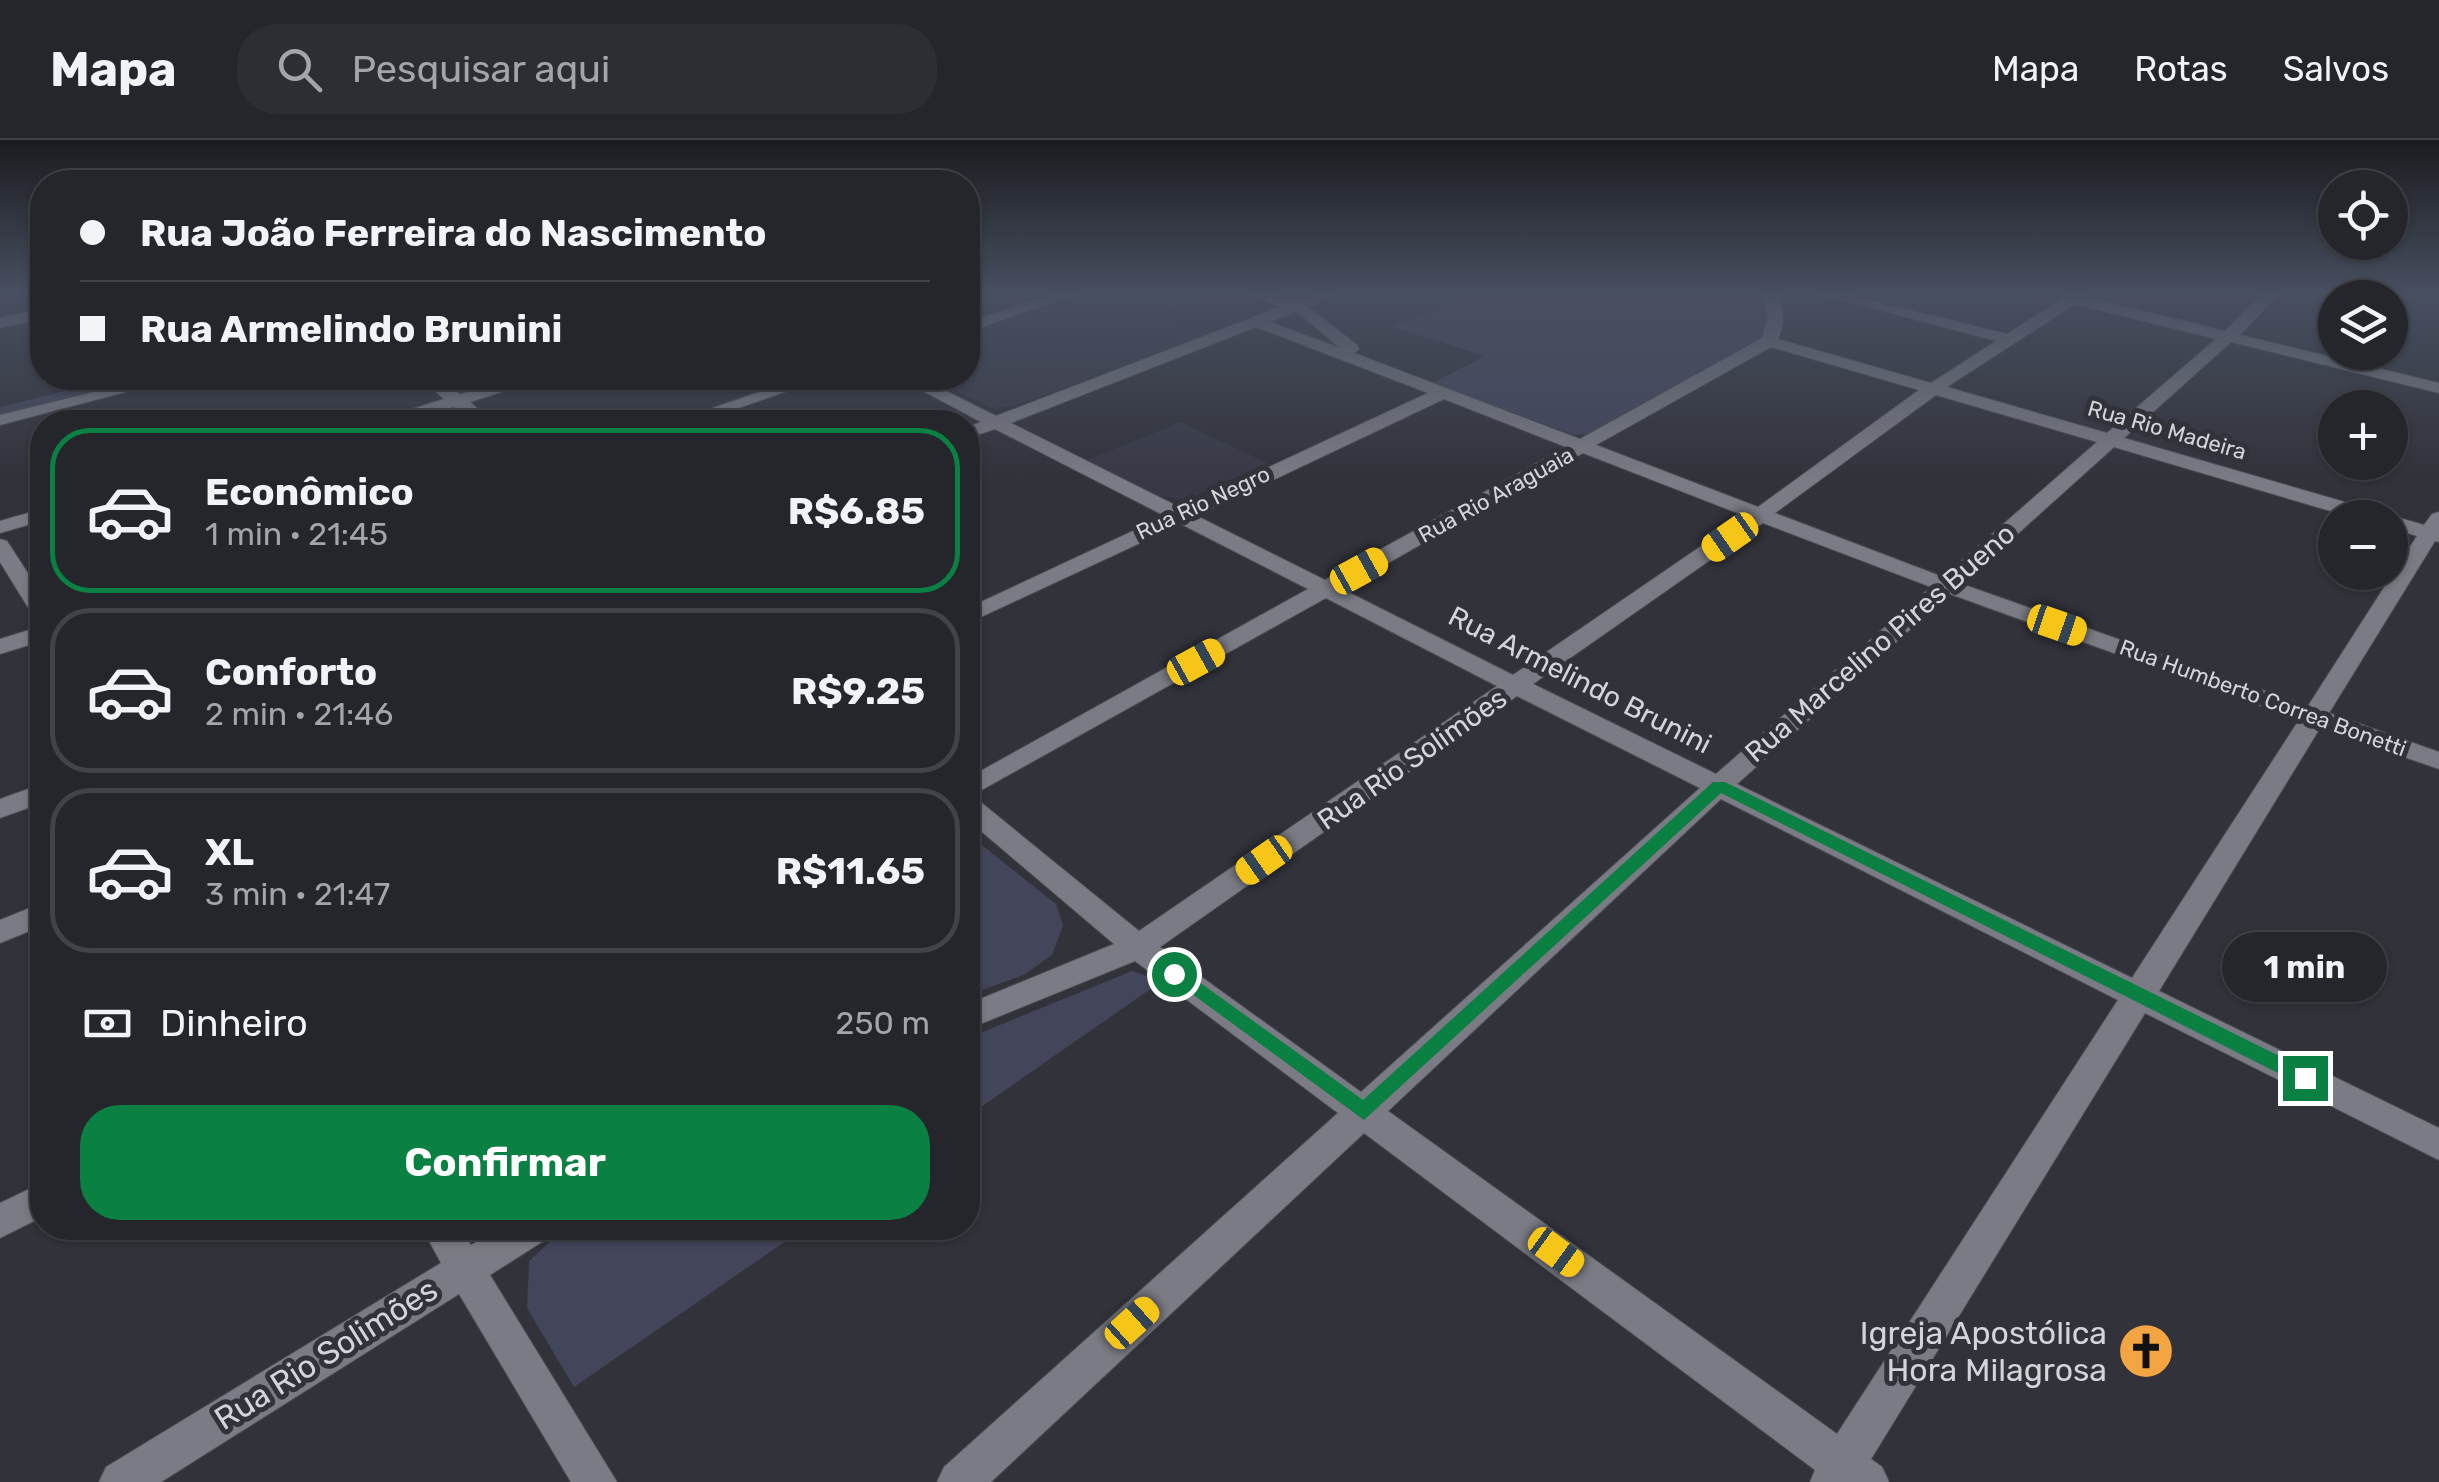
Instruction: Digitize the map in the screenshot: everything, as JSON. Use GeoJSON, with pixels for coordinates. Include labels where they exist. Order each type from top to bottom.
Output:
{"type":"FeatureCollection","features":[{"type":"Feature","properties":{"kind":"street"},"geometry":{"type":"LineString","coordinates":[[980,428],[1169,356]]}},
{"type":"Feature","properties":{"kind":"street","name":"Rua Humberto Correa Bonetti"},"geometry":{"type":"LineString","coordinates":[[1350,356],[1441,394],[1947,586],[2439,761]]}},
{"type":"Feature","properties":{"kind":"street","name":"Rua Rio Araguaia"},"geometry":{"type":"LineString","coordinates":[[980,782],[1745,356]]}},
{"type":"Feature","properties":{"kind":"street","name":"Rua Rio Madeira"},"geometry":{"type":"LineString","coordinates":[[1815,356],[2318,500]]}},
{"type":"Feature","properties":{"kind":"street","name":"Rua Rio Solimões"},"geometry":{"type":"LineString","coordinates":[[980,1013],[1138,947],[1760,516],[1930,390],[1985,356]]}},
{"type":"Feature","properties":{"kind":"street","name":"Rua Marcelino Pires Bueno"},"geometry":{"type":"LineString","coordinates":[[958,1482],[1719,786],[2207,356]]}},
{"type":"Feature","properties":{"kind":"street"},"geometry":{"type":"LineString","coordinates":[[2309,356],[2439,388]]}},
{"type":"Feature","properties":{"kind":"street"},"geometry":{"type":"LineString","coordinates":[[0,405],[62,390]]}},
{"type":"Feature","properties":{"kind":"street"},"geometry":{"type":"LineString","coordinates":[[40,410],[121,390]]}},
{"type":"Feature","properties":{"kind":"street"},"geometry":{"type":"LineString","coordinates":[[443,390],[467,410]]}},
{"type":"Feature","properties":{"kind":"street"},"geometry":{"type":"LineString","coordinates":[[426,410],[497,390]]}},
{"type":"Feature","properties":{"kind":"street"},"geometry":{"type":"LineString","coordinates":[[717,410],[779,390]]}},
{"type":"Feature","properties":{"kind":"street","name":"Rua Armelindo Brunini"},"geometry":{"type":"LineString","coordinates":[[932,390],[971,410]]}},
{"type":"Feature","properties":{"kind":"street","name":"Rua Rio Negro"},"geometry":{"type":"LineString","coordinates":[[980,610],[1176,514],[1441,394]]}},
{"type":"Feature","properties":{"kind":"street"},"geometry":{"type":"LineString","coordinates":[[0,420],[30,413]]}},
{"type":"Feature","properties":{"kind":"street","name":"Rua Armelindo Brunini"},"geometry":{"type":"LineString","coordinates":[[980,414],[2439,1145]]}},
{"type":"Feature","properties":{"kind":"street"},"geometry":{"type":"LineString","coordinates":[[0,526],[30,518]]}},
{"type":"Feature","properties":{"kind":"street"},"geometry":{"type":"LineString","coordinates":[[980,816],[1138,947],[1848,1476],[2138,994],[2436,529],[2408,524]]}},
{"type":"Feature","properties":{"kind":"street"},"geometry":{"type":"LineString","coordinates":[[0,545],[30,593]]}},
{"type":"Feature","properties":{"kind":"street"},"geometry":{"type":"LineString","coordinates":[[0,647],[30,637]]}},
{"type":"Feature","properties":{"kind":"street"},"geometry":{"type":"LineString","coordinates":[[0,809],[30,798]]}},
{"type":"Feature","properties":{"kind":"street"},"geometry":{"type":"LineString","coordinates":[[0,932],[30,919]]}},
{"type":"Feature","properties":{"kind":"street"},"geometry":{"type":"LineString","coordinates":[[0,1221],[30,1205]]}},
{"type":"Feature","properties":{"kind":"street"},"geometry":{"type":"LineString","coordinates":[[448,1240],[594,1482]]}},
{"type":"Feature","properties":{"kind":"street","name":"Rua Rio Solimões"},"geometry":{"type":"LineString","coordinates":[[122,1482],[512,1240]]}},
{"type":"Feature","properties":{"kind":"shaded area"},"geometry":{"type":"Polygon","coordinates":[[[980,356],[1151,356],[1012,407],[991,408],[955,390],[980,390],[980,356]]]}},
{"type":"Feature","properties":{"kind":"shaded area"},"geometry":{"type":"Polygon","coordinates":[[[1485,356],[1731,356],[1596,434],[1574,435],[1433,383],[1485,356]]]}},
{"type":"Feature","properties":{"kind":"shaded area"},"geometry":{"type":"Polygon","coordinates":[[[70,390],[109,390],[0,417],[0,407],[70,390]]]}},
{"type":"Feature","properties":{"kind":"shaded area"},"geometry":{"type":"Polygon","coordinates":[[[1181,422],[1267,463],[1196,496],[1179,499],[1157,496],[1087,460],[1181,422]]]}},
{"type":"Feature","properties":{"kind":"shaded area"},"geometry":{"type":"Polygon","coordinates":[[[980,844],[1056,904],[1063,925],[1052,955],[1024,975],[980,991],[980,844]]]}},
{"type":"Feature","properties":{"kind":"shaded area"},"geometry":{"type":"Polygon","coordinates":[[[1132,971],[1162,981],[980,1108],[980,1033],[1132,971]]]}},
{"type":"Feature","properties":{"kind":"shaded area"},"geometry":{"type":"Polygon","coordinates":[[[552,1240],[788,1240],[574,1387],[527,1308],[529,1261],[552,1240]]]}},
{"type":"Feature","properties":{"kind":"place","name":"Igreja Apostólica Hora Milagrosa"},"geometry":{"type":"Point","coordinates":[2146,1351]}},
{"type":"Feature","properties":{"kind":"route"},"geometry":{"type":"LineString","coordinates":[[1174,974],[1364,1112],[1719,786],[2305,1078]]}}]}
